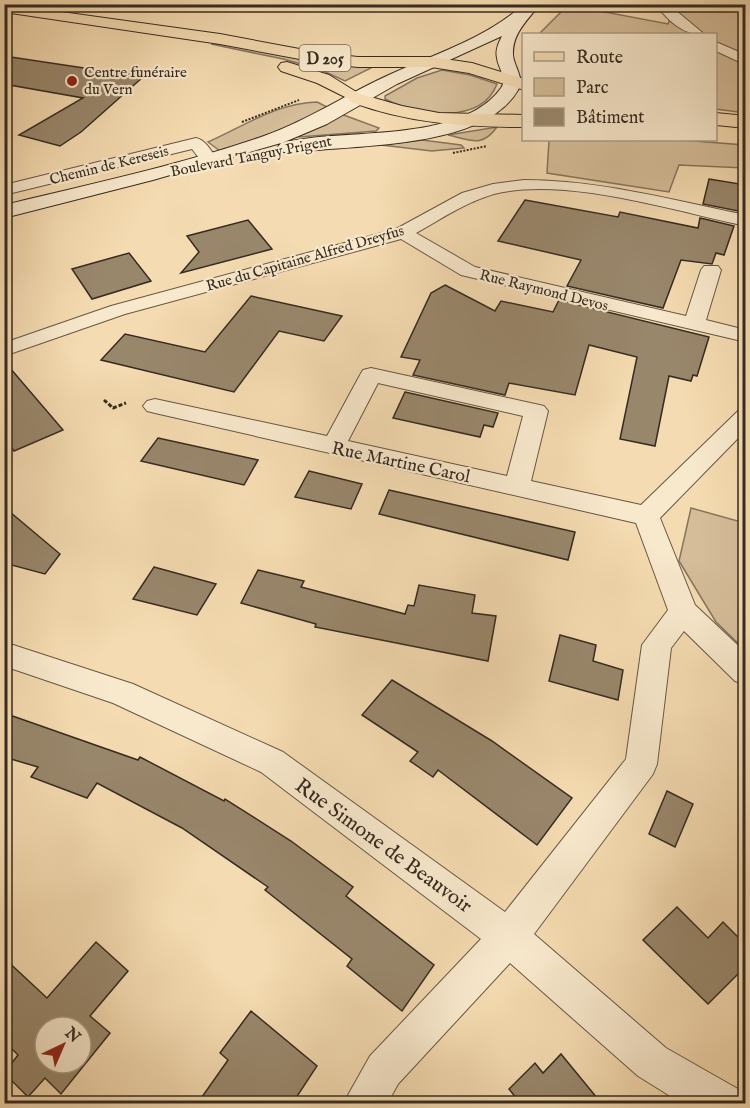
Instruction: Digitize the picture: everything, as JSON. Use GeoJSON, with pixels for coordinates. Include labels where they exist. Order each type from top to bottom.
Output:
{"type":"FeatureCollection","features":[{"type":"Feature","properties":{"kind":"main road","name":"D 205"},"geometry":{"type":"LineString","coordinates":[[4,7],[220,39],[321,58],[358,62],[431,62]]}},
{"type":"Feature","properties":{"kind":"main road","name":"D 205"},"geometry":{"type":"LineString","coordinates":[[4,17],[198,47],[284,66],[323,79],[357,98]]}},
{"type":"Feature","properties":{"kind":"main road"},"geometry":{"type":"LineString","coordinates":[[431,62],[472,68],[518,83]]}},
{"type":"Feature","properties":{"kind":"main road","name":"Boulevard Tanguy Prigent"},"geometry":{"type":"LineString","coordinates":[[357,98],[389,111],[463,122],[522,121]]}},
{"type":"Feature","properties":{"kind":"main road"},"geometry":{"type":"LineString","coordinates":[[717,119],[746,122]]}},
{"type":"Feature","properties":{"kind":"main road"},"geometry":{"type":"LineString","coordinates":[[717,127],[746,131]]}},
{"type":"Feature","properties":{"kind":"street"},"geometry":{"type":"LineString","coordinates":[[357,98],[486,38],[518,19],[533,4]]}},
{"type":"Feature","properties":{"kind":"street"},"geometry":{"type":"LineString","coordinates":[[661,4],[675,19],[696,33]]}},
{"type":"Feature","properties":{"kind":"street"},"geometry":{"type":"LineString","coordinates":[[518,19],[505,56],[518,83]]}},
{"type":"Feature","properties":{"kind":"street"},"geometry":{"type":"LineString","coordinates":[[717,46],[746,61]]}},
{"type":"Feature","properties":{"kind":"street","name":"Boulevard Tanguy Prigent"},"geometry":{"type":"LineString","coordinates":[[146,176],[314,142],[410,135],[463,122],[502,99],[518,83]]}},
{"type":"Feature","properties":{"kind":"street","name":"Boulevard Tanguy Prigent"},"geometry":{"type":"LineString","coordinates":[[4,212],[146,176],[271,140],[320,120],[357,98]]}},
{"type":"Feature","properties":{"kind":"street","name":"Chemin de Kereseis"},"geometry":{"type":"LineString","coordinates":[[4,190],[196,143],[208,159]]}},
{"type":"Feature","properties":{"kind":"street","name":"Rue du Capitaine Alfred Dreyfus"},"geometry":{"type":"LineString","coordinates":[[4,350],[118,310],[403,233],[468,197],[493,189],[524,185],[565,185],[615,193],[746,221]]}},
{"type":"Feature","properties":{"kind":"street","name":"Rue Raymond Devos"},"geometry":{"type":"LineString","coordinates":[[403,233],[468,271],[746,336]]}},
{"type":"Feature","properties":{"kind":"street"},"geometry":{"type":"LineString","coordinates":[[694,325],[711,270]]}},
{"type":"Feature","properties":{"kind":"street"},"geometry":{"type":"LineString","coordinates":[[333,447],[371,375],[536,411],[517,487]]}},
{"type":"Feature","properties":{"kind":"street","name":"Rue Martine Carol"},"geometry":{"type":"LineString","coordinates":[[155,406],[646,516]]}},
{"type":"Feature","properties":{"kind":"street"},"geometry":{"type":"LineString","coordinates":[[746,416],[646,516],[683,612],[746,672]]}},
{"type":"Feature","properties":{"kind":"street"},"geometry":{"type":"LineString","coordinates":[[364,1104],[384,1070],[509,937],[641,764],[657,645],[683,612]]}},
{"type":"Feature","properties":{"kind":"street","name":"Rue Simone de Beauvoir"},"geometry":{"type":"LineString","coordinates":[[4,654],[122,693],[272,762],[509,937],[652,1062],[723,1104]]}},
{"type":"Feature","properties":{"kind":"path"},"geometry":{"type":"LineString","coordinates":[[450,153],[494,144]]}},
{"type":"Feature","properties":{"kind":"path"},"geometry":{"type":"LineString","coordinates":[[104,400],[113,408]]}},
{"type":"Feature","properties":{"kind":"green space"},"geometry":{"type":"Polygon","coordinates":[[[568,5],[668,24],[675,5],[745,5],[745,113],[717,109],[717,33],[540,33],[568,5]]]}},
{"type":"Feature","properties":{"kind":"green space"},"geometry":{"type":"Polygon","coordinates":[[[211,44],[375,66],[345,81],[319,69],[283,59],[211,44]]]}},
{"type":"Feature","properties":{"kind":"green space"},"geometry":{"type":"Polygon","coordinates":[[[442,70],[470,75],[497,84],[489,97],[477,106],[463,111],[430,112],[398,105],[385,99],[385,96],[417,78],[442,70]]]}},
{"type":"Feature","properties":{"kind":"green space"},"geometry":{"type":"Polygon","coordinates":[[[317,102],[329,108],[287,128],[220,151],[208,142],[274,111],[302,103],[317,102]]]}},
{"type":"Feature","properties":{"kind":"green space"},"geometry":{"type":"Polygon","coordinates":[[[341,114],[379,128],[376,131],[299,137],[297,135],[341,114]]]}},
{"type":"Feature","properties":{"kind":"green space"},"geometry":{"type":"Polygon","coordinates":[[[497,127],[486,138],[475,141],[448,135],[497,127]]]}},
{"type":"Feature","properties":{"kind":"green space"},"geometry":{"type":"Polygon","coordinates":[[[422,140],[461,145],[464,148],[432,151],[381,145],[422,140]]]}},
{"type":"Feature","properties":{"kind":"green space"},"geometry":{"type":"Polygon","coordinates":[[[549,141],[694,141],[745,145],[745,168],[679,165],[669,192],[547,173],[549,141]]]}},
{"type":"Feature","properties":{"kind":"green space"},"geometry":{"type":"Polygon","coordinates":[[[691,508],[745,523],[745,650],[716,622],[679,561],[691,508]]]}},
{"type":"Feature","properties":{"kind":"building","name":"Centre funéraire du Vern"},"geometry":{"type":"Polygon","coordinates":[[[4,56],[124,74],[135,68],[143,77],[81,132],[60,146],[19,135],[83,98],[4,84],[4,56]]]}},
{"type":"Feature","properties":{"kind":"building"},"geometry":{"type":"Polygon","coordinates":[[[709,179],[746,185],[738,211],[703,204],[709,179]]]}},
{"type":"Feature","properties":{"kind":"building"},"geometry":{"type":"Polygon","coordinates":[[[525,200],[618,217],[620,212],[698,228],[700,218],[734,226],[724,255],[716,253],[712,264],[681,260],[663,308],[567,286],[581,260],[498,241],[525,200]]]}},
{"type":"Feature","properties":{"kind":"building"},"geometry":{"type":"Polygon","coordinates":[[[248,220],[272,249],[181,273],[199,252],[187,236],[248,220]]]}},
{"type":"Feature","properties":{"kind":"building"},"geometry":{"type":"Polygon","coordinates":[[[129,253],[151,281],[92,299],[72,269],[129,253]]]}},
{"type":"Feature","properties":{"kind":"building"},"geometry":{"type":"Polygon","coordinates":[[[445,285],[495,311],[501,301],[553,312],[559,300],[709,337],[697,376],[693,375],[691,381],[669,376],[655,446],[620,439],[637,357],[589,345],[575,395],[509,383],[505,395],[413,375],[420,360],[401,357],[431,293],[445,285]]]}},
{"type":"Feature","properties":{"kind":"building"},"geometry":{"type":"Polygon","coordinates":[[[251,296],[342,316],[324,341],[279,331],[234,392],[101,360],[125,334],[205,352],[251,296]]]}},
{"type":"Feature","properties":{"kind":"building"},"geometry":{"type":"Polygon","coordinates":[[[4,361],[63,430],[14,451],[4,438],[4,361]]]}},
{"type":"Feature","properties":{"kind":"building"},"geometry":{"type":"Polygon","coordinates":[[[405,392],[498,413],[493,427],[484,425],[480,437],[393,418],[405,392]]]}},
{"type":"Feature","properties":{"kind":"building"},"geometry":{"type":"Polygon","coordinates":[[[158,438],[258,460],[244,485],[141,461],[158,438]]]}},
{"type":"Feature","properties":{"kind":"building"},"geometry":{"type":"Polygon","coordinates":[[[309,471],[362,484],[351,509],[295,497],[309,471]]]}},
{"type":"Feature","properties":{"kind":"building"},"geometry":{"type":"Polygon","coordinates":[[[389,490],[575,532],[568,560],[379,514],[389,490]]]}},
{"type":"Feature","properties":{"kind":"building"},"geometry":{"type":"Polygon","coordinates":[[[4,507],[60,554],[45,574],[4,563],[4,507]]]}},
{"type":"Feature","properties":{"kind":"building"},"geometry":{"type":"Polygon","coordinates":[[[154,567],[216,584],[197,615],[133,599],[154,567]]]}},
{"type":"Feature","properties":{"kind":"building"},"geometry":{"type":"Polygon","coordinates":[[[258,570],[304,581],[301,587],[405,614],[408,605],[414,606],[419,585],[475,595],[472,613],[496,616],[488,661],[315,627],[316,624],[241,603],[258,570]]]}},
{"type":"Feature","properties":{"kind":"building"},"geometry":{"type":"Polygon","coordinates":[[[560,635],[596,645],[593,661],[623,670],[618,700],[549,681],[560,635]]]}},
{"type":"Feature","properties":{"kind":"building"},"geometry":{"type":"Polygon","coordinates":[[[392,680],[492,741],[572,798],[537,845],[438,770],[433,777],[410,761],[418,752],[362,715],[392,680]]]}},
{"type":"Feature","properties":{"kind":"building"},"geometry":{"type":"Polygon","coordinates":[[[4,713],[138,760],[140,757],[224,801],[225,799],[291,841],[353,887],[346,896],[434,965],[402,1011],[347,966],[352,959],[265,890],[268,887],[182,828],[97,783],[87,798],[31,777],[38,767],[4,757],[4,713]]]}},
{"type":"Feature","properties":{"kind":"building"},"geometry":{"type":"Polygon","coordinates":[[[667,791],[693,804],[675,847],[649,834],[667,791]]]}},
{"type":"Feature","properties":{"kind":"building"},"geometry":{"type":"Polygon","coordinates":[[[677,907],[708,938],[723,922],[746,945],[746,966],[708,1004],[643,940],[677,907]]]}},
{"type":"Feature","properties":{"kind":"building"},"geometry":{"type":"Polygon","coordinates":[[[96,942],[128,971],[91,1015],[33,1015],[33,1075],[76,1075],[61,1094],[45,1078],[28,1097],[4,1073],[18,1055],[4,1041],[4,958],[47,998],[96,942]]]}},
{"type":"Feature","properties":{"kind":"building"},"geometry":{"type":"Polygon","coordinates":[[[251,1011],[317,1066],[292,1104],[197,1104],[228,1060],[220,1053],[251,1011]]]}},
{"type":"Feature","properties":{"kind":"building"},"geometry":{"type":"Polygon","coordinates":[[[93,1019],[110,1033],[93,1054],[93,1019]]]}},
{"type":"Feature","properties":{"kind":"building"},"geometry":{"type":"Polygon","coordinates":[[[561,1054],[602,1104],[513,1104],[517,1099],[509,1089],[535,1063],[543,1073],[561,1054]]]}},
{"type":"Feature","properties":{"kind":"place","name":"Centre funéraire du Vern"},"geometry":{"type":"Point","coordinates":[72,81]}}]}
